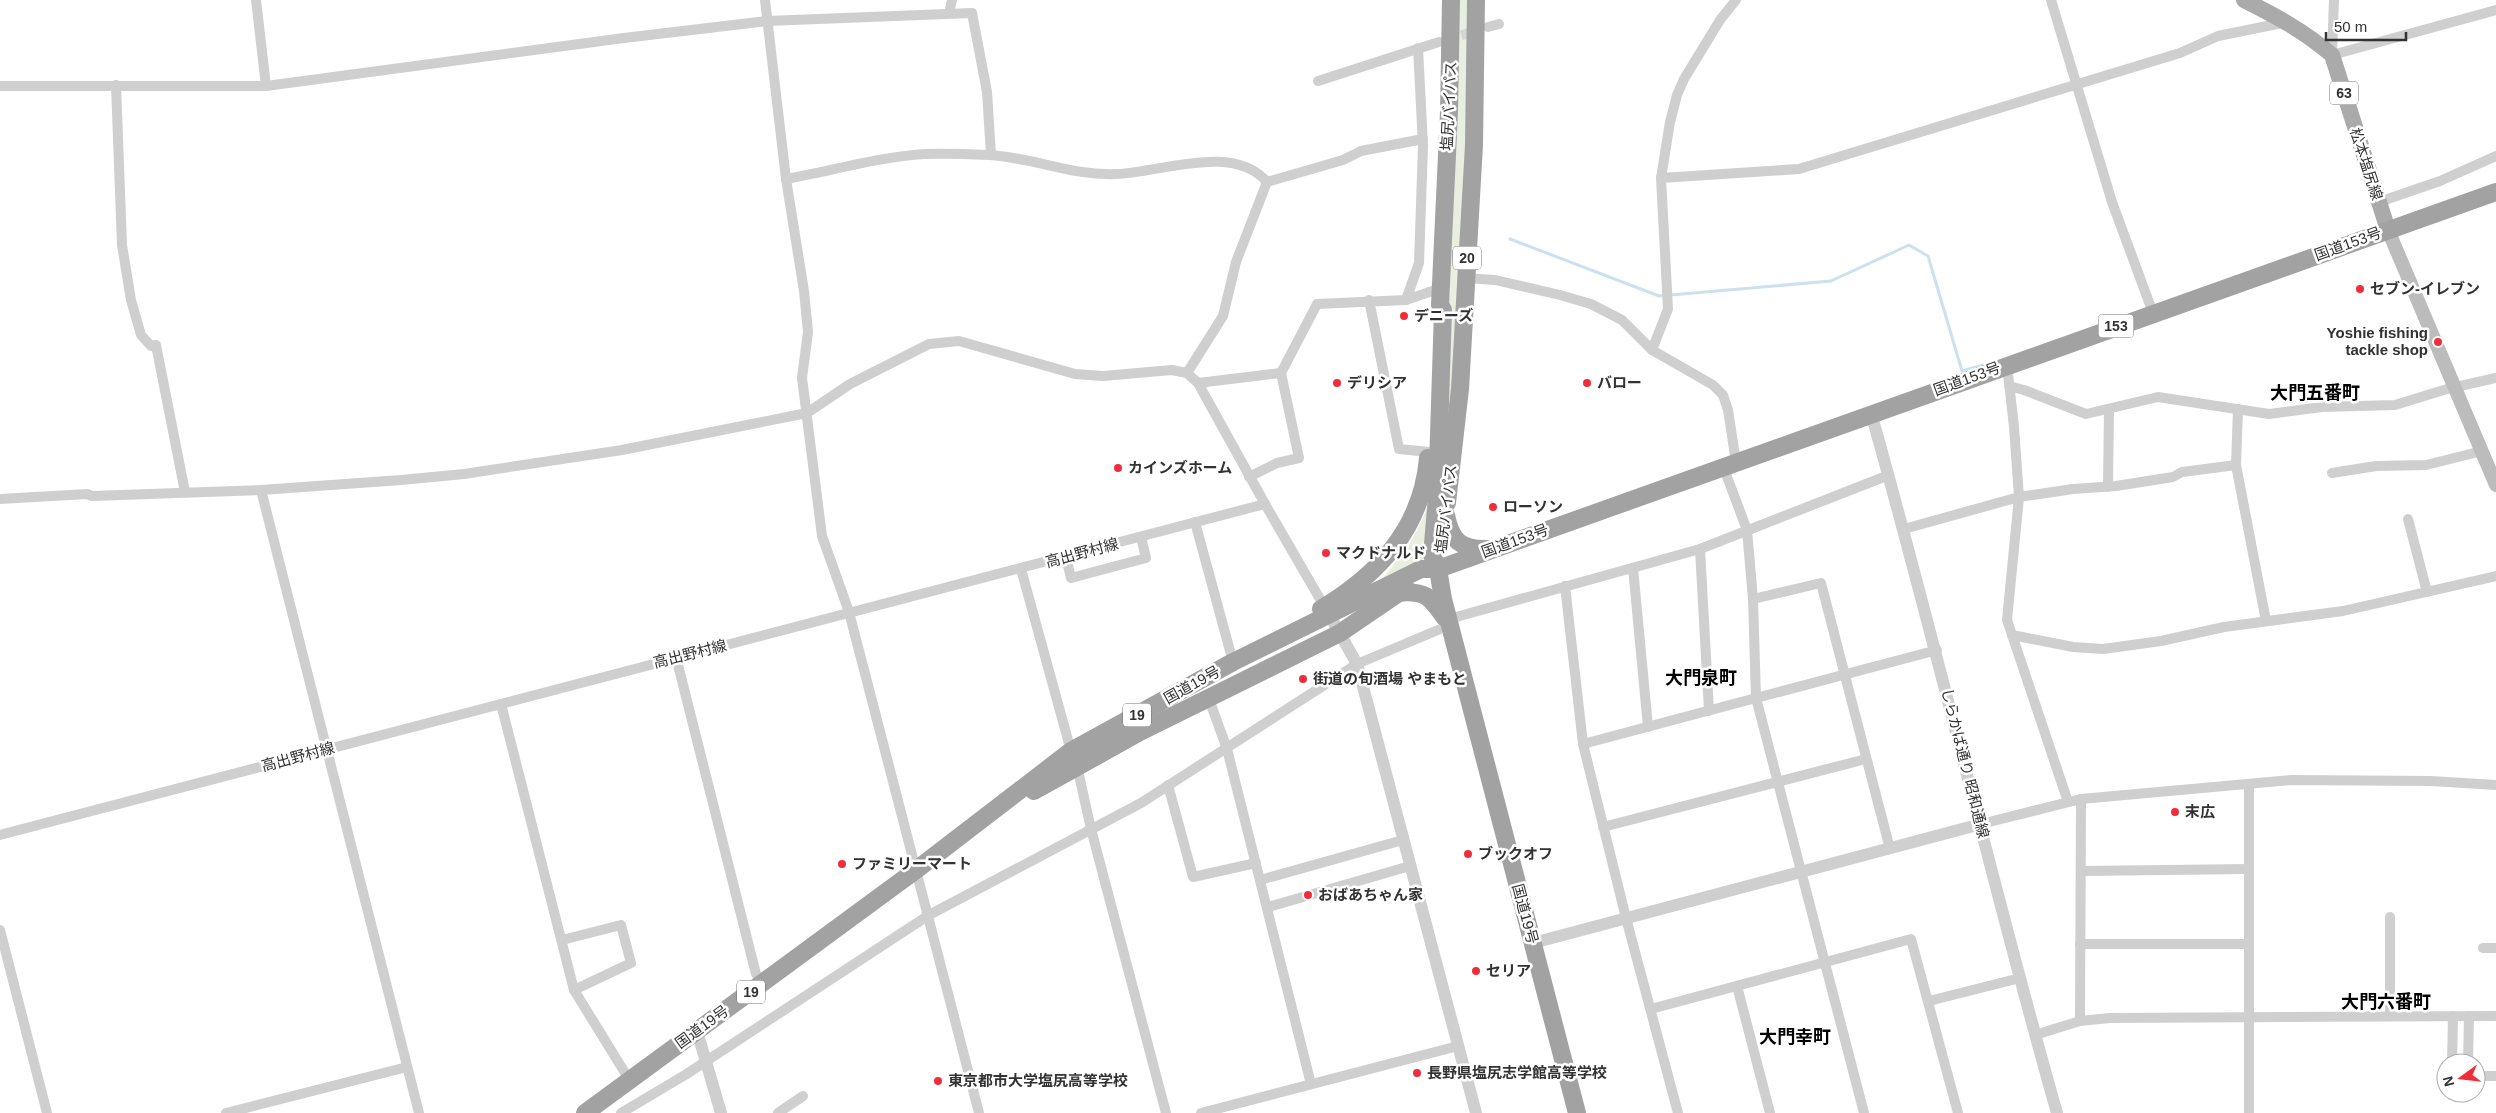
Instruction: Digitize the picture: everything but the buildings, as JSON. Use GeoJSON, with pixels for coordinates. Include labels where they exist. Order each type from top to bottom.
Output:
{"type":"FeatureCollection","features":[{"type":"Feature","properties":{"kind":"highway","name":"塩尻バイパス"},"geometry":{"type":"LineString","coordinates":[[1438,568],[1432,556],[1439,436],[1443,310],[1440,306],[1450,103],[1451,0]]}},
{"type":"Feature","properties":{"kind":"highway","name":"塩尻バイパス"},"geometry":{"type":"LineString","coordinates":[[1438,568],[1460,389],[1474,145],[1476,0]]}},
{"type":"Feature","properties":{"kind":"highway","name":"国道153号"},"geometry":{"type":"LineString","coordinates":[[1438,568],[2496,192]]}},
{"type":"Feature","properties":{"kind":"highway"},"geometry":{"type":"LineString","coordinates":[[1327,611],[1372,573],[1389,554],[1404,532],[1420,499],[1426,476],[1429,452],[1438,310],[1440,306]]}},
{"type":"Feature","properties":{"kind":"highway"},"geometry":{"type":"LineString","coordinates":[[1446,515],[1450,533],[1456,540],[1477,549],[1494,548]]}},
{"type":"Feature","properties":{"kind":"highway"},"geometry":{"type":"LineString","coordinates":[[1327,611],[1422,569],[1438,568]]}},
{"type":"Feature","properties":{"kind":"highway","name":"国道19号"},"geometry":{"type":"LineString","coordinates":[[1074,759],[1209,699],[1340,632],[1397,592],[1426,579],[1438,568]]}},
{"type":"Feature","properties":{"kind":"highway","name":"国道19号"},"geometry":{"type":"LineString","coordinates":[[1438,568],[1446,625],[1533,943],[1577,1113]]}},
{"type":"Feature","properties":{"kind":"highway"},"geometry":{"type":"LineString","coordinates":[[1397,592],[1419,592],[1428,596],[1446,625]]}},
{"type":"Feature","properties":{"kind":"highway","name":"国道19号"},"geometry":{"type":"LineString","coordinates":[[585,1113],[916,870],[1027,796],[1074,759],[1202,678],[1327,611]]}},
{"type":"Feature","properties":{"kind":"main road"},"geometry":{"type":"LineString","coordinates":[[2244,0],[2288,22],[2310,37],[2332,56]]}},
{"type":"Feature","properties":{"kind":"main road","name":"松本塩尻線"},"geometry":{"type":"LineString","coordinates":[[2332,56],[2388,230]]}},
{"type":"Feature","properties":{"kind":"main road"},"geometry":{"type":"LineString","coordinates":[[2388,230],[2496,485]]}},
{"type":"Feature","properties":{"kind":"street"},"geometry":{"type":"LineString","coordinates":[[256,0],[266,86]]}},
{"type":"Feature","properties":{"kind":"street"},"geometry":{"type":"LineString","coordinates":[[765,0],[786,180],[808,332],[802,378],[822,536],[849,612],[929,914],[979,1113]]}},
{"type":"Feature","properties":{"kind":"street"},"geometry":{"type":"LineString","coordinates":[[949,12],[952,0]]}},
{"type":"Feature","properties":{"kind":"street"},"geometry":{"type":"LineString","coordinates":[[1652,350],[1668,309],[1661,178],[1670,122],[1677,95],[1720,20],[1736,0]]}},
{"type":"Feature","properties":{"kind":"street"},"geometry":{"type":"LineString","coordinates":[[2051,0],[2112,202],[2153,313]]}},
{"type":"Feature","properties":{"kind":"street"},"geometry":{"type":"LineString","coordinates":[[2334,0],[2332,56],[2496,10]]}},
{"type":"Feature","properties":{"kind":"street"},"geometry":{"type":"LineString","coordinates":[[0,86],[266,86],[615,39],[767,21],[949,12],[972,13],[987,92],[990,155]]}},
{"type":"Feature","properties":{"kind":"street"},"geometry":{"type":"LineString","coordinates":[[1661,178],[1799,169],[2180,53],[2218,36],[2288,22]]}},
{"type":"Feature","properties":{"kind":"street"},"geometry":{"type":"LineString","coordinates":[[1488,27],[1499,24]]}},
{"type":"Feature","properties":{"kind":"street"},"geometry":{"type":"LineString","coordinates":[[1318,81],[1439,42]]}},
{"type":"Feature","properties":{"kind":"street"},"geometry":{"type":"LineString","coordinates":[[1406,300],[1418,263],[1423,139],[1418,48]]}},
{"type":"Feature","properties":{"kind":"street"},"geometry":{"type":"LineString","coordinates":[[116,85],[122,245],[131,300],[140,335],[150,346],[156,345],[185,492]]}},
{"type":"Feature","properties":{"kind":"street"},"geometry":{"type":"LineString","coordinates":[[1267,182],[1343,160],[1361,151],[1423,139]]}},
{"type":"Feature","properties":{"kind":"street"},"geometry":{"type":"LineString","coordinates":[[786,180],[924,154],[990,155],[1080,172],[1116,174],[1192,162],[1232,163],[1249,168],[1260,174],[1267,182]]}},
{"type":"Feature","properties":{"kind":"street"},"geometry":{"type":"LineString","coordinates":[[2379,202],[2440,181],[2496,156]]}},
{"type":"Feature","properties":{"kind":"street"},"geometry":{"type":"LineString","coordinates":[[1187,373],[1223,316],[1236,262],[1267,182]]}},
{"type":"Feature","properties":{"kind":"street"},"geometry":{"type":"LineString","coordinates":[[1465,278],[1495,280],[1591,304],[1622,320],[1652,350],[1713,385],[1723,395],[1728,410],[1729,464],[1746,530],[1753,599],[1756,698],[1864,1113]]}},
{"type":"Feature","properties":{"kind":"street"},"geometry":{"type":"LineString","coordinates":[[1249,477],[1277,463],[1299,458],[1281,373],[1317,304],[1369,300],[1406,300],[1441,288]]}},
{"type":"Feature","properties":{"kind":"street"},"geometry":{"type":"LineString","coordinates":[[1369,300],[1399,448],[1429,452]]}},
{"type":"Feature","properties":{"kind":"street"},"geometry":{"type":"LineString","coordinates":[[0,499],[261,490],[464,474],[622,450],[807,413],[850,384],[929,344],[959,341],[1075,374],[1103,376],[1172,370],[1187,373],[1198,383],[1249,477],[1357,664],[1476,1113]]}},
{"type":"Feature","properties":{"kind":"street"},"geometry":{"type":"LineString","coordinates":[[2007,365],[2019,497],[2007,620],[2068,802]]}},
{"type":"Feature","properties":{"kind":"street"},"geometry":{"type":"LineString","coordinates":[[1198,383],[1281,373]]}},
{"type":"Feature","properties":{"kind":"street"},"geometry":{"type":"LineString","coordinates":[[2009,386],[2086,414],[2158,397],[2238,410],[2282,414],[2322,408],[2388,406],[2496,378]]}},
{"type":"Feature","properties":{"kind":"street"},"geometry":{"type":"LineString","coordinates":[[2108,487],[2109,410]]}},
{"type":"Feature","properties":{"kind":"street"},"geometry":{"type":"LineString","coordinates":[[2238,410],[2236,465],[2266,621]]}},
{"type":"Feature","properties":{"kind":"street","name":"しらかば通り 昭和通線"},"geometry":{"type":"LineString","coordinates":[[1871,413],[1937,650],[2020,978],[2057,1113]]}},
{"type":"Feature","properties":{"kind":"street"},"geometry":{"type":"LineString","coordinates":[[2332,473],[2376,466],[2426,465],[2482,451]]}},
{"type":"Feature","properties":{"kind":"street"},"geometry":{"type":"LineString","coordinates":[[1904,529],[2019,497],[2108,487],[2173,477],[2182,472],[2236,465]]}},
{"type":"Feature","properties":{"kind":"street"},"geometry":{"type":"LineString","coordinates":[[628,1111],[929,914],[1118,816],[1227,749],[1357,664],[1446,625],[1565,586],[1700,549],[1889,475]]}},
{"type":"Feature","properties":{"kind":"street"},"geometry":{"type":"LineString","coordinates":[[261,490],[325,749],[419,1113]]}},
{"type":"Feature","properties":{"kind":"street","name":"高出野村線"},"geometry":{"type":"LineString","coordinates":[[0,835],[1265,504]]}},
{"type":"Feature","properties":{"kind":"street"},"geometry":{"type":"LineString","coordinates":[[2408,519],[2427,592]]}},
{"type":"Feature","properties":{"kind":"street"},"geometry":{"type":"LineString","coordinates":[[1195,522],[1233,662],[1242,683]]}},
{"type":"Feature","properties":{"kind":"street"},"geometry":{"type":"LineString","coordinates":[[1066,557],[1071,578],[1146,558],[1141,537]]}},
{"type":"Feature","properties":{"kind":"street"},"geometry":{"type":"LineString","coordinates":[[1700,549],[1709,711]]}},
{"type":"Feature","properties":{"kind":"street"},"geometry":{"type":"LineString","coordinates":[[1633,568],[1648,727]]}},
{"type":"Feature","properties":{"kind":"street"},"geometry":{"type":"LineString","coordinates":[[1021,569],[1074,759],[1166,1113]]}},
{"type":"Feature","properties":{"kind":"street"},"geometry":{"type":"LineString","coordinates":[[2012,635],[2073,647],[2104,649],[2161,641],[2224,627],[2344,611],[2496,576]]}},
{"type":"Feature","properties":{"kind":"street"},"geometry":{"type":"LineString","coordinates":[[1753,599],[1821,583],[1890,849]]}},
{"type":"Feature","properties":{"kind":"street"},"geometry":{"type":"LineString","coordinates":[[1565,586],[1583,744],[1626,918],[1678,1113]]}},
{"type":"Feature","properties":{"kind":"street"},"geometry":{"type":"LineString","coordinates":[[1583,744],[1937,650]]}},
{"type":"Feature","properties":{"kind":"street"},"geometry":{"type":"LineString","coordinates":[[676,657],[756,974],[762,984]]}},
{"type":"Feature","properties":{"kind":"street"},"geometry":{"type":"LineString","coordinates":[[1202,678],[1227,749],[1311,1084]]}},
{"type":"Feature","properties":{"kind":"street"},"geometry":{"type":"LineString","coordinates":[[501,704],[574,990],[630,1081]]}},
{"type":"Feature","properties":{"kind":"street"},"geometry":{"type":"LineString","coordinates":[[1604,826],[1866,758]]}},
{"type":"Feature","properties":{"kind":"street"},"geometry":{"type":"LineString","coordinates":[[1533,943],[1801,871],[2081,799],[2301,780],[2430,781],[2496,785]]}},
{"type":"Feature","properties":{"kind":"street"},"geometry":{"type":"LineString","coordinates":[[2249,784],[2249,1113]]}},
{"type":"Feature","properties":{"kind":"street"},"geometry":{"type":"LineString","coordinates":[[1168,785],[1193,877],[1256,863]]}},
{"type":"Feature","properties":{"kind":"street"},"geometry":{"type":"LineString","coordinates":[[2080,1021],[2081,799]]}},
{"type":"Feature","properties":{"kind":"street"},"geometry":{"type":"LineString","coordinates":[[1260,880],[1403,840]]}},
{"type":"Feature","properties":{"kind":"street"},"geometry":{"type":"LineString","coordinates":[[1268,907],[1410,866]]}},
{"type":"Feature","properties":{"kind":"street"},"geometry":{"type":"LineString","coordinates":[[2081,870],[2249,869]]}},
{"type":"Feature","properties":{"kind":"street"},"geometry":{"type":"LineString","coordinates":[[2390,916],[2390,1016]]}},
{"type":"Feature","properties":{"kind":"street"},"geometry":{"type":"LineString","coordinates":[[562,940],[621,925],[631,963],[574,990]]}},
{"type":"Feature","properties":{"kind":"street"},"geometry":{"type":"LineString","coordinates":[[0,930],[47,1113]]}},
{"type":"Feature","properties":{"kind":"street"},"geometry":{"type":"LineString","coordinates":[[1651,1009],[1911,939],[1958,1113]]}},
{"type":"Feature","properties":{"kind":"street"},"geometry":{"type":"LineString","coordinates":[[2080,944],[2249,944]]}},
{"type":"Feature","properties":{"kind":"street"},"geometry":{"type":"LineString","coordinates":[[2482,948],[2496,948]]}},
{"type":"Feature","properties":{"kind":"street"},"geometry":{"type":"LineString","coordinates":[[1929,1001],[2020,978]]}},
{"type":"Feature","properties":{"kind":"street"},"geometry":{"type":"LineString","coordinates":[[1737,986],[1770,1113]]}},
{"type":"Feature","properties":{"kind":"street"},"geometry":{"type":"LineString","coordinates":[[2452,1053],[2453,1016]]}},
{"type":"Feature","properties":{"kind":"street"},"geometry":{"type":"LineString","coordinates":[[2468,1053],[2469,1016]]}},
{"type":"Feature","properties":{"kind":"street"},"geometry":{"type":"LineString","coordinates":[[2035,1035],[2080,1021],[2110,1018],[2496,1016]]}},
{"type":"Feature","properties":{"kind":"street"},"geometry":{"type":"LineString","coordinates":[[697,1031],[721,1113]]}},
{"type":"Feature","properties":{"kind":"street"},"geometry":{"type":"LineString","coordinates":[[1201,1113],[1458,1046]]}},
{"type":"Feature","properties":{"kind":"street"},"geometry":{"type":"LineString","coordinates":[[230,1112],[407,1067]]}},
{"type":"Feature","properties":{"kind":"street"},"geometry":{"type":"LineString","coordinates":[[778,1113],[803,1096]]}},
{"type":"Feature","properties":{"kind":"green space"},"geometry":{"type":"Polygon","coordinates":[[[1458,0],[1470,0],[1469,105],[1455,383],[1438,526],[1458,0]]]}},
{"type":"Feature","properties":{"kind":"green space"},"geometry":{"type":"Polygon","coordinates":[[[1431,497],[1433,497],[1424,559],[1383,578],[1408,547],[1423,518],[1431,497]]]}},
{"type":"Feature","properties":{"kind":"waterway"},"geometry":{"type":"LineString","coordinates":[[1510,239],[1659,296],[1831,281],[1909,245],[1928,256],[1962,371],[1983,365]]}},
{"type":"Feature","properties":{"kind":"tunnel"},"geometry":{"type":"LineString","coordinates":[[1447,40],[1478,30]]}},
{"type":"Feature","properties":{"kind":"place","name":"セブン-イレブン"},"geometry":{"type":"Point","coordinates":[2360,289]}},
{"type":"Feature","properties":{"kind":"place","name":"デニーズ"},"geometry":{"type":"Point","coordinates":[1404,316]}},
{"type":"Feature","properties":{"kind":"place","name":"Yoshie fishing tackle shop"},"geometry":{"type":"Point","coordinates":[2438,342]}},
{"type":"Feature","properties":{"kind":"place","name":"デリシア"},"geometry":{"type":"Point","coordinates":[1337,383]}},
{"type":"Feature","properties":{"kind":"place","name":"バロー"},"geometry":{"type":"Point","coordinates":[1587,383]}},
{"type":"Feature","properties":{"kind":"place","name":"カインズホーム"},"geometry":{"type":"Point","coordinates":[1118,468]}},
{"type":"Feature","properties":{"kind":"place","name":"ローソン"},"geometry":{"type":"Point","coordinates":[1493,507]}},
{"type":"Feature","properties":{"kind":"place","name":"マクドナルド"},"geometry":{"type":"Point","coordinates":[1326,553]}},
{"type":"Feature","properties":{"kind":"place","name":"街道の旬酒場 やまもと"},"geometry":{"type":"Point","coordinates":[1303,679]}},
{"type":"Feature","properties":{"kind":"place","name":"末広"},"geometry":{"type":"Point","coordinates":[2175,812]}},
{"type":"Feature","properties":{"kind":"place","name":"ブックオフ"},"geometry":{"type":"Point","coordinates":[1468,854]}},
{"type":"Feature","properties":{"kind":"place","name":"ファミリーマート"},"geometry":{"type":"Point","coordinates":[842,864]}},
{"type":"Feature","properties":{"kind":"place","name":"おばあちゃん家"},"geometry":{"type":"Point","coordinates":[1308,895]}},
{"type":"Feature","properties":{"kind":"place","name":"セリア"},"geometry":{"type":"Point","coordinates":[1476,971]}},
{"type":"Feature","properties":{"kind":"place","name":"長野県塩尻志学館高等学校"},"geometry":{"type":"Point","coordinates":[1417,1073]}},
{"type":"Feature","properties":{"kind":"place","name":"東京都市大学塩尻高等学校"},"geometry":{"type":"Point","coordinates":[938,1081]}},
{"type":"Feature","properties":{"kind":"district","name":"大門五番町"},"geometry":{"type":"Point","coordinates":[2315,393]}},
{"type":"Feature","properties":{"kind":"district","name":"大門泉町"},"geometry":{"type":"Point","coordinates":[1701,678]}},
{"type":"Feature","properties":{"kind":"district","name":"大門六番町"},"geometry":{"type":"Point","coordinates":[2386,1002]}},
{"type":"Feature","properties":{"kind":"district","name":"大門幸町"},"geometry":{"type":"Point","coordinates":[1795,1037]}}]}
